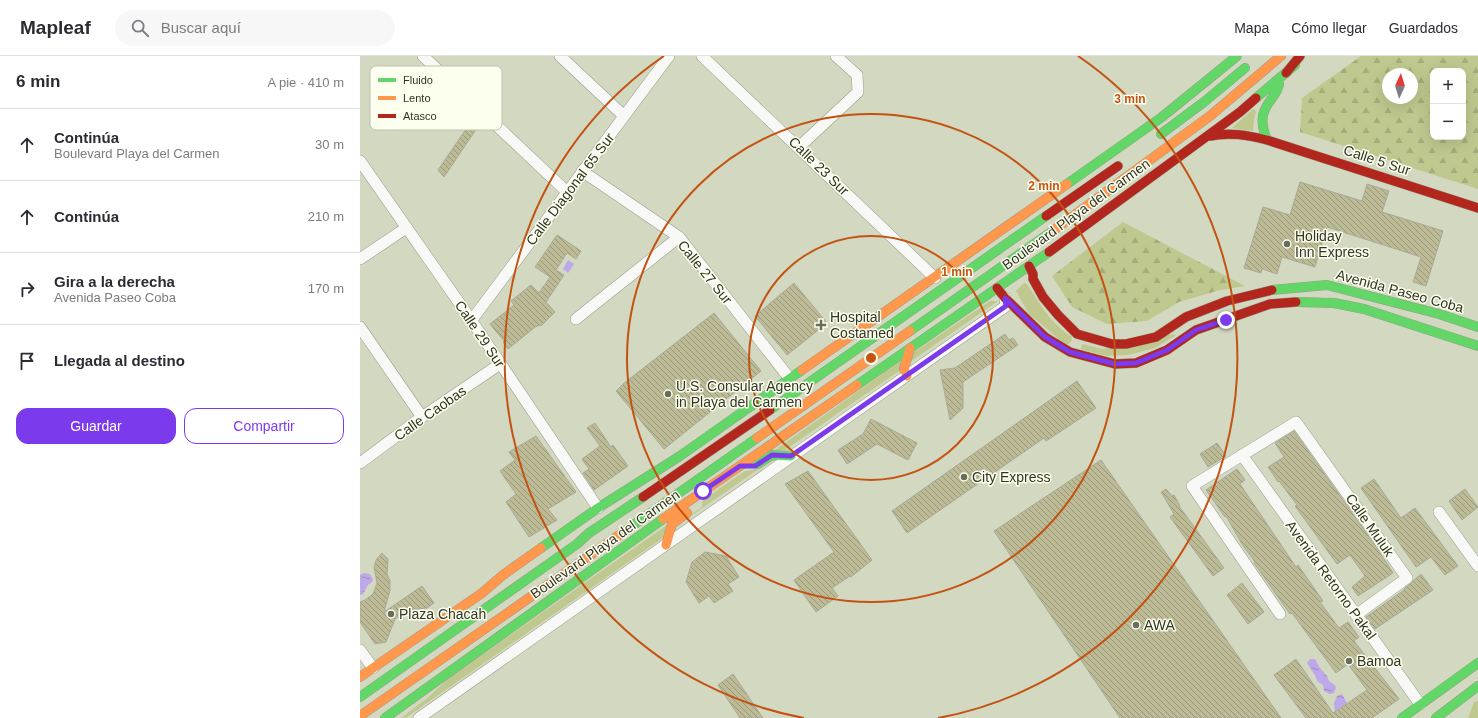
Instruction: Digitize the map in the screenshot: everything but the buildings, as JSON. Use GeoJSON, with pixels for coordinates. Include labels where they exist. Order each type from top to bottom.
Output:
{"type":"FeatureCollection","features":[{"type":"Feature","properties":{"kind":"main road","name":"Boulevard Playa del Carmen"},"geometry":{"type":"LineString","coordinates":[[360,677],[482,593],[504,575],[598,508],[680,456],[935,278],[1162,117],[1237,56]]}},
{"type":"Feature","properties":{"kind":"main road"},"geometry":{"type":"LineString","coordinates":[[360,716],[1061,225],[1210,116],[1281,56]]}},
{"type":"Feature","properties":{"kind":"main road"},"geometry":{"type":"LineString","coordinates":[[1266,140],[1261,128],[1260,120],[1265,107],[1278,91],[1282,76],[1300,56]]}},
{"type":"Feature","properties":{"kind":"main road","name":"Boulevard Playa del Carmen"},"geometry":{"type":"LineString","coordinates":[[388,717],[703,491],[1029,266],[1206,137],[1307,56]]}},
{"type":"Feature","properties":{"kind":"main road"},"geometry":{"type":"LineString","coordinates":[[1154,139],[1204,102],[1253,61]]}},
{"type":"Feature","properties":{"kind":"main road","name":"Calle 5 Sur"},"geometry":{"type":"LineString","coordinates":[[1206,137],[1223,133],[1240,133],[1478,208]]}},
{"type":"Feature","properties":{"kind":"main road"},"geometry":{"type":"LineString","coordinates":[[360,697],[577,544],[589,533],[685,470],[1123,163]]}},
{"type":"Feature","properties":{"kind":"main road","name":"Avenida Paseo Coba"},"geometry":{"type":"LineString","coordinates":[[1029,266],[1033,274],[1033,279],[1044,297],[1058,315],[1077,334],[1112,344],[1126,344],[1156,337],[1186,317],[1227,301],[1265,291],[1327,285],[1439,314],[1478,327]]}},
{"type":"Feature","properties":{"kind":"main road","name":"Avenida Paseo Coba"},"geometry":{"type":"LineString","coordinates":[[997,288],[1005,298],[1045,337],[1070,352],[1115,364],[1136,363],[1167,350],[1196,330],[1270,304],[1304,301],[1334,303],[1364,309],[1478,346]]}},
{"type":"Feature","properties":{"kind":"main road"},"geometry":{"type":"LineString","coordinates":[[1226,320],[1230,309],[1227,301]]}},
{"type":"Feature","properties":{"kind":"main road"},"geometry":{"type":"LineString","coordinates":[[907,376],[904,369],[910,348]]}},
{"type":"Feature","properties":{"kind":"main road"},"geometry":{"type":"LineString","coordinates":[[740,466],[755,466],[772,455],[791,456]]}},
{"type":"Feature","properties":{"kind":"main road"},"geometry":{"type":"LineString","coordinates":[[666,545],[672,524],[698,506],[703,491]]}},
{"type":"Feature","properties":{"kind":"main road"},"geometry":{"type":"LineString","coordinates":[[482,593],[500,586],[568,540],[589,533]]}},
{"type":"Feature","properties":{"kind":"main road"},"geometry":{"type":"LineString","coordinates":[[1402,718],[1478,663]]}},
{"type":"Feature","properties":{"kind":"main road"},"geometry":{"type":"LineString","coordinates":[[1436,718],[1478,686]]}},
{"type":"Feature","properties":{"kind":"street"},"geometry":{"type":"LineString","coordinates":[[423,56],[434,66]]}},
{"type":"Feature","properties":{"kind":"street"},"geometry":{"type":"LineString","coordinates":[[560,56],[624,116]]}},
{"type":"Feature","properties":{"kind":"street","name":"Calle Diagonal 65 Sur"},"geometry":{"type":"LineString","coordinates":[[471,321],[669,56]]}},
{"type":"Feature","properties":{"kind":"street","name":"Calle 23 Sur"},"geometry":{"type":"LineString","coordinates":[[702,56],[935,278]]}},
{"type":"Feature","properties":{"kind":"street"},"geometry":{"type":"LineString","coordinates":[[799,147],[858,92],[857,75],[836,56]]}},
{"type":"Feature","properties":{"kind":"street"},"geometry":{"type":"LineString","coordinates":[[501,130],[567,192]]}},
{"type":"Feature","properties":{"kind":"street","name":"Calle 29 Sur"},"geometry":{"type":"LineString","coordinates":[[360,161],[598,508]]}},
{"type":"Feature","properties":{"kind":"street","name":"Calle 27 Sur"},"geometry":{"type":"LineString","coordinates":[[582,171],[679,237],[790,379]]}},
{"type":"Feature","properties":{"kind":"street"},"geometry":{"type":"LineString","coordinates":[[360,259],[406,228]]}},
{"type":"Feature","properties":{"kind":"street"},"geometry":{"type":"LineString","coordinates":[[576,319],[679,237]]}},
{"type":"Feature","properties":{"kind":"street"},"geometry":{"type":"LineString","coordinates":[[419,718],[1006,306],[1005,298]]}},
{"type":"Feature","properties":{"kind":"street"},"geometry":{"type":"LineString","coordinates":[[360,327],[422,417]]}},
{"type":"Feature","properties":{"kind":"street","name":"Calle Caobas"},"geometry":{"type":"LineString","coordinates":[[360,463],[422,417],[500,364]]}},
{"type":"Feature","properties":{"kind":"street","name":"Calle Muluk"},"geometry":{"type":"LineString","coordinates":[[1242,455],[1296,422],[1407,578],[1356,615]]}},
{"type":"Feature","properties":{"kind":"street"},"geometry":{"type":"LineString","coordinates":[[1242,455],[1192,486],[1280,614]]}},
{"type":"Feature","properties":{"kind":"street","name":"Avenida Retorno Pakal"},"geometry":{"type":"LineString","coordinates":[[1242,455],[1420,704]]}},
{"type":"Feature","properties":{"kind":"street"},"geometry":{"type":"LineString","coordinates":[[1439,512],[1478,566]]}},
{"type":"Feature","properties":{"kind":"street"},"geometry":{"type":"LineString","coordinates":[[360,650],[373,668]]}},
{"type":"Feature","properties":{"kind":"green space"},"geometry":{"type":"Polygon","coordinates":[[[1361,56],[1478,56],[1478,189],[1300,132],[1302,98],[1361,56]]]}},
{"type":"Feature","properties":{"kind":"green space"},"geometry":{"type":"Polygon","coordinates":[[[1253,109],[1256,111],[1253,131],[1232,128],[1253,109]]]}},
{"type":"Feature","properties":{"kind":"green space"},"geometry":{"type":"Polygon","coordinates":[[[1123,222],[1245,286],[1220,290],[1179,302],[1147,321],[1107,324],[1072,307],[1052,276],[1123,222]]]}},
{"type":"Feature","properties":{"kind":"green space"},"geometry":{"type":"Polygon","coordinates":[[[1024,283],[1027,284],[1052,320],[1072,337],[1071,342],[1066,345],[1029,314],[1016,291],[1024,283]]]}},
{"type":"Feature","properties":{"kind":"green space"},"geometry":{"type":"Polygon","coordinates":[[[990,301],[998,301],[910,362],[913,353],[990,301]]]}},
{"type":"Feature","properties":{"kind":"green space"},"geometry":{"type":"Polygon","coordinates":[[[1173,334],[1176,335],[1155,348],[1128,355],[1106,356],[1081,349],[1082,344],[1103,349],[1173,334]]]}},
{"type":"Feature","properties":{"kind":"green space"},"geometry":{"type":"Polygon","coordinates":[[[902,360],[899,371],[785,450],[775,450],[902,360]]]}},
{"type":"Feature","properties":{"kind":"green space"},"geometry":{"type":"Polygon","coordinates":[[[773,459],[675,527],[678,523],[702,507],[703,500],[745,471],[753,470],[773,459]]]}},
{"type":"Feature","properties":{"kind":"green space"},"geometry":{"type":"Polygon","coordinates":[[[667,525],[664,537],[407,717],[401,718],[426,699],[448,679],[667,525]]]}},
{"type":"Feature","properties":{"kind":"green space"},"geometry":{"type":"Polygon","coordinates":[[[1478,701],[1478,718],[1468,718],[1474,702],[1478,701]]]}},
{"type":"Feature","properties":{"kind":"water"},"geometry":{"type":"Polygon","coordinates":[[[568,260],[574,264],[568,273],[563,269],[568,260]]]}},
{"type":"Feature","properties":{"kind":"water"},"geometry":{"type":"Polygon","coordinates":[[[364,573],[370,574],[373,579],[363,594],[360,595],[360,575],[364,573]]]}},
{"type":"Feature","properties":{"kind":"water"},"geometry":{"type":"Polygon","coordinates":[[[1310,659],[1315,659],[1329,681],[1335,685],[1336,688],[1334,693],[1330,694],[1324,691],[1323,685],[1317,681],[1307,663],[1310,659]]]}},
{"type":"Feature","properties":{"kind":"water"},"geometry":{"type":"Polygon","coordinates":[[[1342,694],[1347,703],[1335,712],[1334,703],[1337,696],[1342,694]]]}},
{"type":"Feature","properties":{"kind":"traffic: fast"},"geometry":{"type":"LineString","coordinates":[[1067,184],[1162,117],[1237,56]]}},
{"type":"Feature","properties":{"kind":"traffic: fast"},"geometry":{"type":"LineString","coordinates":[[1256,98],[1295,65]]}},
{"type":"Feature","properties":{"kind":"traffic: fast"},"geometry":{"type":"LineString","coordinates":[[1161,134],[1204,102],[1245,68]]}},
{"type":"Feature","properties":{"kind":"traffic: fast"},"geometry":{"type":"LineString","coordinates":[[1267,140],[1262,120],[1264,110],[1277,91],[1279,84]]}},
{"type":"Feature","properties":{"kind":"traffic: fast"},"geometry":{"type":"LineString","coordinates":[[770,410],[1046,216]]}},
{"type":"Feature","properties":{"kind":"traffic: fast"},"geometry":{"type":"LineString","coordinates":[[910,331],[1054,230]]}},
{"type":"Feature","properties":{"kind":"traffic: fast"},"geometry":{"type":"LineString","coordinates":[[857,385],[1049,252]]}},
{"type":"Feature","properties":{"kind":"traffic: fast"},"geometry":{"type":"LineString","coordinates":[[1272,290],[1327,285],[1439,314],[1478,327]]}},
{"type":"Feature","properties":{"kind":"traffic: fast"},"geometry":{"type":"LineString","coordinates":[[1296,302],[1334,303],[1364,309],[1478,346]]}},
{"type":"Feature","properties":{"kind":"traffic: fast"},"geometry":{"type":"LineString","coordinates":[[541,548],[598,508],[680,456],[802,370]]}},
{"type":"Feature","properties":{"kind":"traffic: fast"},"geometry":{"type":"LineString","coordinates":[[622,533],[757,438]]}},
{"type":"Feature","properties":{"kind":"traffic: fast"},"geometry":{"type":"LineString","coordinates":[[758,464],[772,455],[791,456]]}},
{"type":"Feature","properties":{"kind":"traffic: fast"},"geometry":{"type":"LineString","coordinates":[[360,697],[577,544],[589,533],[643,497]]}},
{"type":"Feature","properties":{"kind":"traffic: fast"},"geometry":{"type":"LineString","coordinates":[[385,718],[663,519]]}},
{"type":"Feature","properties":{"kind":"traffic: fast"},"geometry":{"type":"LineString","coordinates":[[1402,718],[1478,663]]}},
{"type":"Feature","properties":{"kind":"traffic: fast"},"geometry":{"type":"LineString","coordinates":[[1436,718],[1478,686]]}},
{"type":"Feature","properties":{"kind":"traffic: slow"},"geometry":{"type":"LineString","coordinates":[[1054,230],[1210,116],[1281,56]]}},
{"type":"Feature","properties":{"kind":"traffic: slow"},"geometry":{"type":"LineString","coordinates":[[802,370],[1067,184]]}},
{"type":"Feature","properties":{"kind":"traffic: slow"},"geometry":{"type":"LineString","coordinates":[[757,438],[910,331]]}},
{"type":"Feature","properties":{"kind":"traffic: slow"},"geometry":{"type":"LineString","coordinates":[[907,376],[904,369],[910,348]]}},
{"type":"Feature","properties":{"kind":"traffic: slow"},"geometry":{"type":"LineString","coordinates":[[663,519],[857,385]]}},
{"type":"Feature","properties":{"kind":"traffic: slow"},"geometry":{"type":"LineString","coordinates":[[666,545],[672,524],[687,513]]}},
{"type":"Feature","properties":{"kind":"traffic: slow"},"geometry":{"type":"LineString","coordinates":[[360,716],[622,533]]}},
{"type":"Feature","properties":{"kind":"traffic: slow"},"geometry":{"type":"LineString","coordinates":[[360,677],[482,593],[503,575],[541,548]]}},
{"type":"Feature","properties":{"kind":"traffic: jam"},"geometry":{"type":"LineString","coordinates":[[1286,73],[1300,56]]}},
{"type":"Feature","properties":{"kind":"traffic: jam"},"geometry":{"type":"LineString","coordinates":[[1049,252],[1240,112],[1256,98]]}},
{"type":"Feature","properties":{"kind":"traffic: jam"},"geometry":{"type":"LineString","coordinates":[[1210,136],[1225,134],[1267,140],[1478,208]]}},
{"type":"Feature","properties":{"kind":"traffic: jam"},"geometry":{"type":"LineString","coordinates":[[1046,216],[1118,166]]}},
{"type":"Feature","properties":{"kind":"traffic: jam"},"geometry":{"type":"LineString","coordinates":[[1029,266],[1033,274],[1033,279],[1043,297],[1077,334],[1112,344],[1126,344],[1156,337],[1186,317],[1227,301],[1272,290]]}},
{"type":"Feature","properties":{"kind":"traffic: jam"},"geometry":{"type":"LineString","coordinates":[[997,288],[1005,298],[1045,337],[1070,352],[1115,364],[1136,363],[1167,350],[1196,330],[1270,304],[1296,302]]}},
{"type":"Feature","properties":{"kind":"traffic: jam"},"geometry":{"type":"LineString","coordinates":[[643,497],[770,410]]}},
{"type":"Feature","properties":{"kind":"place","name":"Holiday Inn Express"},"geometry":{"type":"Point","coordinates":[1287,244]}},
{"type":"Feature","properties":{"kind":"place","name":"Hospital Costamed"},"geometry":{"type":"Point","coordinates":[821,325]}},
{"type":"Feature","properties":{"kind":"place","name":"U.S. Consular Agency in Playa del Carmen"},"geometry":{"type":"Point","coordinates":[668,394]}},
{"type":"Feature","properties":{"kind":"place","name":"City Express"},"geometry":{"type":"Point","coordinates":[964,477]}},
{"type":"Feature","properties":{"kind":"place","name":"Plaza Chacah"},"geometry":{"type":"Point","coordinates":[391,614]}},
{"type":"Feature","properties":{"kind":"place","name":"AWA"},"geometry":{"type":"Point","coordinates":[1136,625]}},
{"type":"Feature","properties":{"kind":"place","name":"Bamoa"},"geometry":{"type":"Point","coordinates":[1349,661]}},
{"type":"Feature","properties":{"kind":"route"},"geometry":{"type":"LineString","coordinates":[[703,491],[740,466],[755,466],[772,455],[791,456],[1006,306],[1005,298],[1045,337],[1070,352],[1115,364],[1136,363],[1167,350],[1196,330],[1226,320]]}}]}
